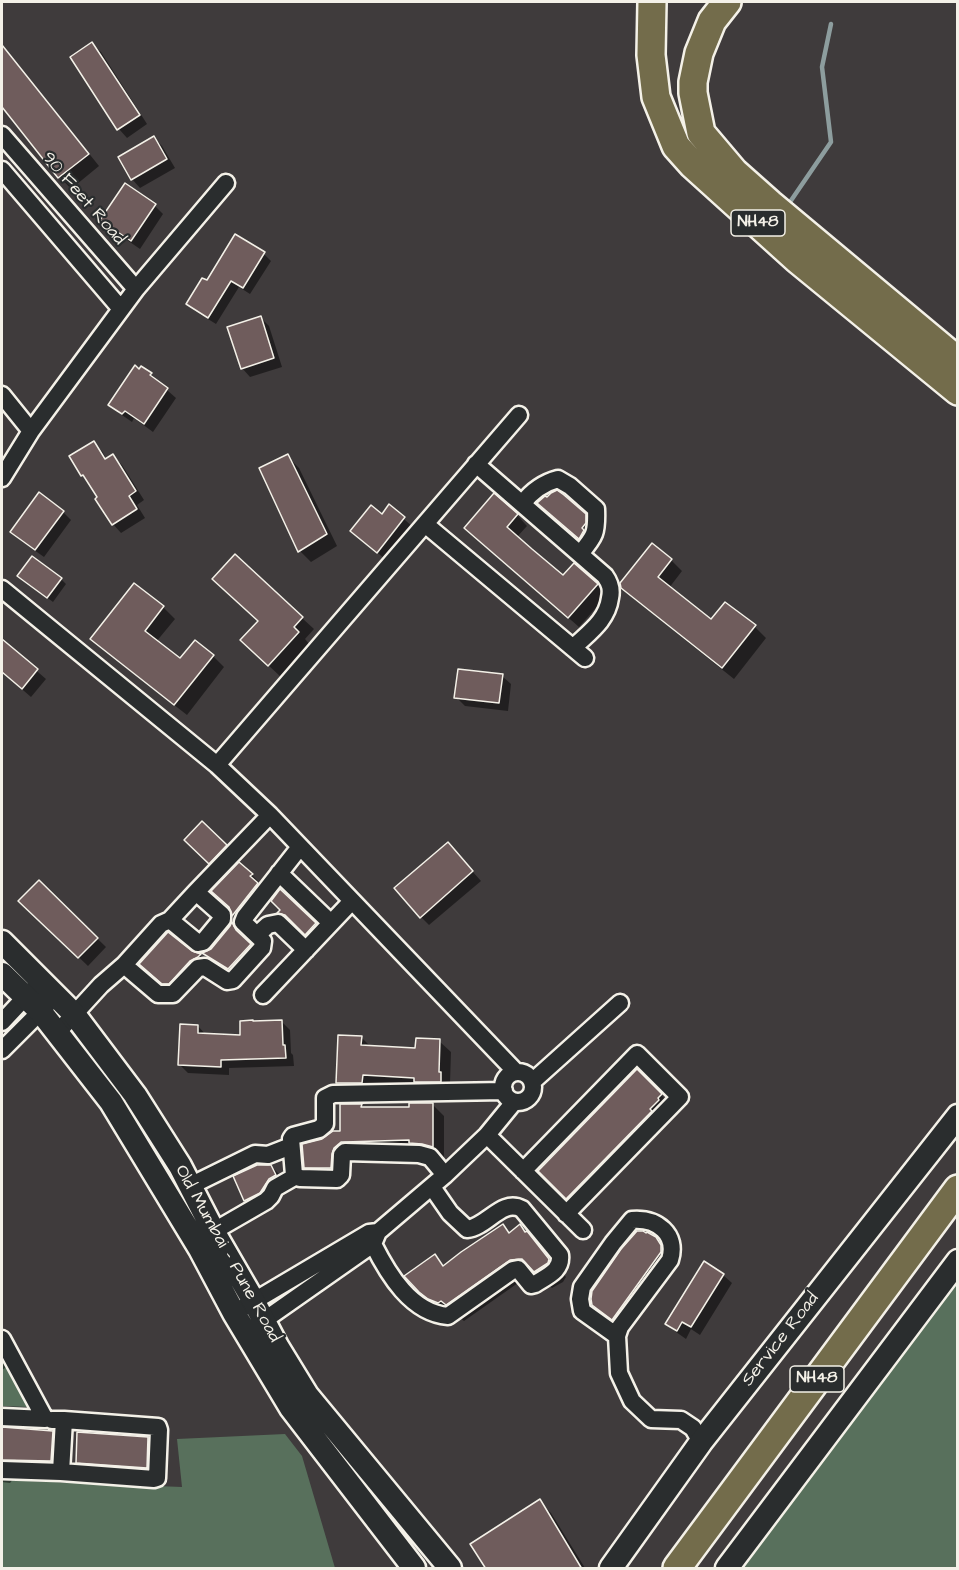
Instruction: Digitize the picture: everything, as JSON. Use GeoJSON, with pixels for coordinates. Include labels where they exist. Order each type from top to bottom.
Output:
{"type":"FeatureCollection","features":[{"type":"Feature","properties":{"kind":"highway","name":"NH48"},"geometry":{"type":"LineString","coordinates":[[652,2],[651,55],[656,97],[675,143],[693,165],[797,259],[957,391]]}},
{"type":"Feature","properties":{"kind":"highway"},"geometry":{"type":"LineString","coordinates":[[675,143],[700,133],[693,82],[699,53],[712,21],[727,2]]}},
{"type":"Feature","properties":{"kind":"highway","name":"NH48"},"geometry":{"type":"LineString","coordinates":[[700,133],[734,172],[770,204],[957,361]]}},
{"type":"Feature","properties":{"kind":"highway","name":"NH48"},"geometry":{"type":"LineString","coordinates":[[677,1569],[957,1189]]}},
{"type":"Feature","properties":{"kind":"main road","name":"Old Mumbai - Pune Road"},"geometry":{"type":"LineString","coordinates":[[2,942],[41,996],[57,1033],[111,1102],[200,1249],[248,1322],[291,1408],[414,1569]]}},
{"type":"Feature","properties":{"kind":"main road","name":"Old Mumbai - Pune Road"},"geometry":{"type":"LineString","coordinates":[[2,974],[74,1014],[135,1095],[180,1166],[253,1300],[248,1322]]}},
{"type":"Feature","properties":{"kind":"main road","name":"Service Road"},"geometry":{"type":"LineString","coordinates":[[611,1569],[701,1442],[957,1116]]}},
{"type":"Feature","properties":{"kind":"main road"},"geometry":{"type":"LineString","coordinates":[[727,1569],[957,1261]]}},
{"type":"Feature","properties":{"kind":"main road","name":"Old Mumbai - Pune Road"},"geometry":{"type":"LineString","coordinates":[[248,1322],[277,1346],[307,1395],[450,1569]]}},
{"type":"Feature","properties":{"kind":"street","name":"90 Feet Road"},"geometry":{"type":"LineString","coordinates":[[2,135],[136,289]]}},
{"type":"Feature","properties":{"kind":"street"},"geometry":{"type":"LineString","coordinates":[[5,182],[38,212],[121,309]]}},
{"type":"Feature","properties":{"kind":"street"},"geometry":{"type":"LineString","coordinates":[[2,478],[31,431],[136,289],[226,183]]}},
{"type":"Feature","properties":{"kind":"street"},"geometry":{"type":"LineString","coordinates":[[38,212],[56,197]]}},
{"type":"Feature","properties":{"kind":"street"},"geometry":{"type":"LineString","coordinates":[[2,395],[31,431]]}},
{"type":"Feature","properties":{"kind":"street"},"geometry":{"type":"LineString","coordinates":[[217,765],[519,415]]}},
{"type":"Feature","properties":{"kind":"street"},"geometry":{"type":"LineString","coordinates":[[424,524],[579,653],[609,609],[610,582],[476,464]]}},
{"type":"Feature","properties":{"kind":"street"},"geometry":{"type":"LineString","coordinates":[[522,504],[531,492],[552,481],[558,479],[570,486],[596,509],[593,538],[580,554]]}},
{"type":"Feature","properties":{"kind":"street"},"geometry":{"type":"LineString","coordinates":[[2,589],[217,765],[270,815],[516,1072],[526,1075],[532,1082],[531,1096],[523,1102],[509,1096],[333,1094],[325,1098],[325,1124],[319,1129],[293,1136],[291,1139],[294,1175],[300,1178],[336,1179],[341,1175],[342,1155],[345,1152],[419,1154],[430,1157],[445,1175]]}},
{"type":"Feature","properties":{"kind":"street"},"geometry":{"type":"LineString","coordinates":[[57,1033],[161,924],[171,920],[270,815]]}},
{"type":"Feature","properties":{"kind":"street"},"geometry":{"type":"LineString","coordinates":[[124,965],[158,994],[173,994],[198,968],[206,967],[227,981],[233,980],[262,948],[263,941],[243,922],[245,917],[300,847]]}},
{"type":"Feature","properties":{"kind":"street"},"geometry":{"type":"LineString","coordinates":[[279,873],[331,923]]}},
{"type":"Feature","properties":{"kind":"street"},"geometry":{"type":"LineString","coordinates":[[171,920],[198,943],[203,942],[222,919],[222,915],[196,891]]}},
{"type":"Feature","properties":{"kind":"street"},"geometry":{"type":"LineString","coordinates":[[263,995],[352,901]]}},
{"type":"Feature","properties":{"kind":"street"},"geometry":{"type":"LineString","coordinates":[[257,935],[268,925],[278,923],[306,950]]}},
{"type":"Feature","properties":{"kind":"street"},"geometry":{"type":"LineString","coordinates":[[2,1022],[41,996]]}},
{"type":"Feature","properties":{"kind":"street"},"geometry":{"type":"LineString","coordinates":[[2,1050],[41,996]]}},
{"type":"Feature","properties":{"kind":"street"},"geometry":{"type":"LineString","coordinates":[[532,1082],[620,1003]]}},
{"type":"Feature","properties":{"kind":"street"},"geometry":{"type":"LineString","coordinates":[[523,1172],[637,1054],[680,1097],[566,1214]]}},
{"type":"Feature","properties":{"kind":"street"},"geometry":{"type":"LineString","coordinates":[[509,1096],[503,1086],[507,1077],[516,1072]]}},
{"type":"Feature","properties":{"kind":"street"},"geometry":{"type":"LineString","coordinates":[[248,1322],[376,1238],[487,1135],[509,1096]]}},
{"type":"Feature","properties":{"kind":"street"},"geometry":{"type":"LineString","coordinates":[[487,1135],[582,1230]]}},
{"type":"Feature","properties":{"kind":"street"},"geometry":{"type":"LineString","coordinates":[[190,1186],[255,1154],[268,1155],[291,1146]]}},
{"type":"Feature","properties":{"kind":"street"},"geometry":{"type":"LineString","coordinates":[[214,1231],[266,1201],[275,1188],[296,1176]]}},
{"type":"Feature","properties":{"kind":"street"},"geometry":{"type":"LineString","coordinates":[[253,1300],[369,1233],[376,1238],[381,1261],[399,1287],[427,1311],[439,1316],[448,1316],[513,1270],[518,1269],[531,1285],[558,1269],[561,1263],[560,1255],[522,1209],[516,1205],[507,1207],[474,1228],[467,1229],[450,1213],[432,1187]]}},
{"type":"Feature","properties":{"kind":"street"},"geometry":{"type":"LineString","coordinates":[[617,1336],[582,1311],[580,1299],[582,1287],[632,1220],[643,1219],[662,1227],[669,1235],[672,1253],[670,1260],[620,1326],[617,1336],[619,1373],[632,1401],[651,1419],[681,1420],[693,1428],[701,1442]]}},
{"type":"Feature","properties":{"kind":"street"},"geometry":{"type":"LineString","coordinates":[[3,1344],[45,1419]]}},
{"type":"Feature","properties":{"kind":"street"},"geometry":{"type":"LineString","coordinates":[[2,1417],[64,1420],[158,1428],[159,1430],[158,1475],[154,1479],[2,1470]]}},
{"type":"Feature","properties":{"kind":"street"},"geometry":{"type":"LineString","coordinates":[[61,1472],[64,1420]]}},
{"type":"Feature","properties":{"kind":"green space"},"geometry":{"type":"Polygon","coordinates":[[[957,1280],[957,1568],[741,1568],[957,1280]]]}},
{"type":"Feature","properties":{"kind":"green space"},"geometry":{"type":"Polygon","coordinates":[[[3,1356],[29,1407],[2,1406],[3,1356]]]}},
{"type":"Feature","properties":{"kind":"green space"},"geometry":{"type":"Polygon","coordinates":[[[285,1434],[302,1456],[335,1568],[2,1568],[2,1480],[182,1487],[177,1439],[285,1434]]]}},
{"type":"Feature","properties":{"kind":"building"},"geometry":{"type":"Polygon","coordinates":[[[92,42],[140,115],[117,130],[70,57],[92,42]]]}},
{"type":"Feature","properties":{"kind":"building"},"geometry":{"type":"Polygon","coordinates":[[[2,45],[89,154],[58,178],[2,107],[2,45]]]}},
{"type":"Feature","properties":{"kind":"building"},"geometry":{"type":"Polygon","coordinates":[[[154,136],[167,159],[131,180],[118,157],[154,136]]]}},
{"type":"Feature","properties":{"kind":"building"},"geometry":{"type":"Polygon","coordinates":[[[125,183],[156,204],[131,241],[100,220],[125,183]]]}},
{"type":"Feature","properties":{"kind":"building"},"geometry":{"type":"Polygon","coordinates":[[[235,234],[265,252],[243,288],[231,281],[208,318],[186,304],[202,278],[207,280],[235,234]]]}},
{"type":"Feature","properties":{"kind":"building"},"geometry":{"type":"Polygon","coordinates":[[[261,316],[274,358],[241,369],[227,327],[261,316]]]}},
{"type":"Feature","properties":{"kind":"building"},"geometry":{"type":"Polygon","coordinates":[[[135,365],[139,369],[141,366],[152,373],[150,375],[168,388],[144,424],[125,411],[122,414],[108,405],[135,365]]]}},
{"type":"Feature","properties":{"kind":"building"},"geometry":{"type":"Polygon","coordinates":[[[94,441],[105,459],[113,454],[136,491],[129,496],[137,509],[112,525],[95,499],[97,497],[69,456],[94,441]]]}},
{"type":"Feature","properties":{"kind":"building"},"geometry":{"type":"Polygon","coordinates":[[[288,454],[327,534],[298,552],[259,468],[288,454]]]}},
{"type":"Feature","properties":{"kind":"building"},"geometry":{"type":"Polygon","coordinates":[[[557,490],[586,514],[586,523],[579,539],[537,503],[557,490]]]}},
{"type":"Feature","properties":{"kind":"building"},"geometry":{"type":"Polygon","coordinates":[[[39,492],[64,511],[35,550],[10,532],[39,492]]]}},
{"type":"Feature","properties":{"kind":"building"},"geometry":{"type":"Polygon","coordinates":[[[494,493],[518,514],[507,527],[532,549],[563,575],[574,563],[598,584],[568,618],[464,528],[494,493]]]}},
{"type":"Feature","properties":{"kind":"building"},"geometry":{"type":"Polygon","coordinates":[[[389,504],[405,517],[377,553],[350,531],[371,505],[382,514],[389,504]]]}},
{"type":"Feature","properties":{"kind":"building"},"geometry":{"type":"Polygon","coordinates":[[[652,543],[672,559],[658,577],[711,619],[725,602],[756,625],[722,668],[621,588],[620,583],[652,543]]]}},
{"type":"Feature","properties":{"kind":"building"},"geometry":{"type":"Polygon","coordinates":[[[235,554],[303,617],[294,627],[299,632],[268,666],[240,640],[258,621],[212,579],[235,554]]]}},
{"type":"Feature","properties":{"kind":"building"},"geometry":{"type":"Polygon","coordinates":[[[32,556],[62,578],[47,598],[17,576],[32,556]]]}},
{"type":"Feature","properties":{"kind":"building"},"geometry":{"type":"Polygon","coordinates":[[[134,583],[164,606],[145,631],[180,658],[195,640],[214,655],[174,705],[90,639],[134,583]]]}},
{"type":"Feature","properties":{"kind":"building"},"geometry":{"type":"Polygon","coordinates":[[[2,639],[38,669],[22,689],[2,672],[2,639]]]}},
{"type":"Feature","properties":{"kind":"building"},"geometry":{"type":"Polygon","coordinates":[[[458,669],[503,674],[499,703],[454,698],[458,669]]]}},
{"type":"Feature","properties":{"kind":"building"},"geometry":{"type":"Polygon","coordinates":[[[202,821],[227,845],[209,864],[184,840],[202,821]]]}},
{"type":"Feature","properties":{"kind":"building"},"geometry":{"type":"Polygon","coordinates":[[[448,842],[473,871],[420,918],[394,888],[448,842]]]}},
{"type":"Feature","properties":{"kind":"building"},"geometry":{"type":"Polygon","coordinates":[[[239,862],[253,874],[250,876],[258,883],[232,916],[229,907],[211,891],[239,862]]]}},
{"type":"Feature","properties":{"kind":"building"},"geometry":{"type":"Polygon","coordinates":[[[39,880],[98,938],[78,958],[18,901],[39,880]]]}},
{"type":"Feature","properties":{"kind":"building"},"geometry":{"type":"Polygon","coordinates":[[[280,889],[316,923],[305,935],[285,915],[277,913],[280,910],[271,901],[280,889]]]}},
{"type":"Feature","properties":{"kind":"building"},"geometry":{"type":"Polygon","coordinates":[[[232,922],[236,930],[251,944],[228,969],[202,953],[211,949],[232,922]]]}},
{"type":"Feature","properties":{"kind":"building"},"geometry":{"type":"Polygon","coordinates":[[[168,932],[192,951],[201,954],[190,961],[169,984],[162,984],[139,964],[168,932]]]}},
{"type":"Feature","properties":{"kind":"building"},"geometry":{"type":"Polygon","coordinates":[[[282,1020],[286,1058],[221,1060],[221,1067],[178,1065],[180,1024],[198,1025],[198,1033],[240,1035],[240,1021],[282,1020]]]}},
{"type":"Feature","properties":{"kind":"building"},"geometry":{"type":"Polygon","coordinates":[[[338,1035],[362,1036],[361,1045],[415,1048],[416,1038],[440,1039],[441,1082],[414,1082],[414,1078],[363,1075],[362,1083],[336,1083],[338,1035]]]}},
{"type":"Feature","properties":{"kind":"building"},"geometry":{"type":"Polygon","coordinates":[[[637,1069],[662,1094],[659,1100],[650,1109],[652,1111],[566,1199],[538,1171],[637,1069]]]}},
{"type":"Feature","properties":{"kind":"building"},"geometry":{"type":"Polygon","coordinates":[[[409,1103],[433,1103],[433,1147],[409,1143],[409,1140],[341,1142],[334,1148],[331,1168],[304,1168],[302,1144],[322,1139],[333,1131],[340,1131],[340,1104],[362,1104],[361,1107],[409,1107],[409,1103]]]}},
{"type":"Feature","properties":{"kind":"building"},"geometry":{"type":"Polygon","coordinates":[[[257,1165],[271,1165],[276,1175],[269,1179],[260,1193],[244,1201],[233,1176],[257,1165]]]}},
{"type":"Feature","properties":{"kind":"building"},"geometry":{"type":"Polygon","coordinates":[[[503,1224],[509,1233],[520,1224],[549,1259],[548,1263],[534,1272],[522,1259],[510,1260],[446,1305],[441,1301],[438,1303],[428,1299],[404,1276],[435,1254],[443,1266],[503,1224]]]}},
{"type":"Feature","properties":{"kind":"building"},"geometry":{"type":"Polygon","coordinates":[[[637,1231],[647,1232],[656,1237],[661,1245],[661,1252],[612,1320],[592,1305],[592,1291],[621,1249],[637,1231]]]}},
{"type":"Feature","properties":{"kind":"building"},"geometry":{"type":"Polygon","coordinates":[[[704,1261],[724,1274],[691,1327],[682,1322],[677,1331],[665,1324],[704,1261]]]}},
{"type":"Feature","properties":{"kind":"building"},"geometry":{"type":"Polygon","coordinates":[[[2,1427],[53,1431],[51,1461],[2,1460],[2,1427]]]}},
{"type":"Feature","properties":{"kind":"building"},"geometry":{"type":"Polygon","coordinates":[[[77,1432],[148,1437],[147,1468],[76,1463],[77,1432]]]}},
{"type":"Feature","properties":{"kind":"building"},"geometry":{"type":"Polygon","coordinates":[[[540,1499],[582,1569],[486,1569],[470,1544],[540,1499]]]}},
{"type":"Feature","properties":{"kind":"waterway"},"geometry":{"type":"LineString","coordinates":[[790,202],[831,142],[822,67],[831,24]]}}]}
